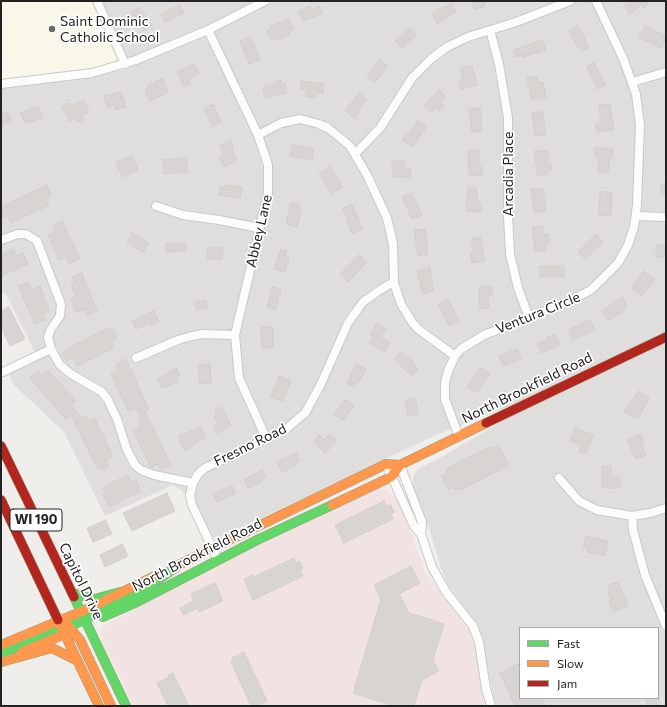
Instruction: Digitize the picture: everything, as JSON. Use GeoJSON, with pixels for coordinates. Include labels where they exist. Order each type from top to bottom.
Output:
{"type":"FeatureCollection","features":[{"type":"Feature","properties":{"kind":"street"},"geometry":{"type":"LineString","coordinates":[[97,1],[125,64]]}},
{"type":"Feature","properties":{"kind":"street"},"geometry":{"type":"LineString","coordinates":[[1,84],[92,73],[125,64],[156,53],[208,30],[265,1]]}},
{"type":"Feature","properties":{"kind":"street"},"geometry":{"type":"LineString","coordinates":[[355,154],[380,128],[403,90],[418,70],[448,47],[468,37],[570,1]]}},
{"type":"Feature","properties":{"kind":"street","name":"Ventura Circle"},"geometry":{"type":"LineString","coordinates":[[458,437],[445,399],[445,382],[455,356],[461,349],[476,340],[576,299],[598,284],[624,255],[634,227],[636,216],[640,125],[636,94],[623,58],[596,1]]}},
{"type":"Feature","properties":{"kind":"street","name":"Abbey Lane"},"geometry":{"type":"LineString","coordinates":[[208,30],[258,135],[266,156],[269,184],[265,210],[259,228],[235,335],[239,378],[266,438]]}},
{"type":"Feature","properties":{"kind":"street","name":"Arcadia Place"},"geometry":{"type":"LineString","coordinates":[[490,30],[499,64],[508,118],[508,216],[510,254],[518,288],[529,318]]}},
{"type":"Feature","properties":{"kind":"street"},"geometry":{"type":"LineString","coordinates":[[632,82],[666,72]]}},
{"type":"Feature","properties":{"kind":"street"},"geometry":{"type":"LineString","coordinates":[[258,135],[281,123],[292,120],[305,120],[328,128],[344,141],[355,154],[384,210],[393,244],[394,283],[401,304],[412,322],[426,336],[455,356]]}},
{"type":"Feature","properties":{"kind":"street"},"geometry":{"type":"LineString","coordinates":[[156,206],[182,215],[219,220],[259,228]]}},
{"type":"Feature","properties":{"kind":"street"},"geometry":{"type":"LineString","coordinates":[[636,216],[666,217]]}},
{"type":"Feature","properties":{"kind":"street"},"geometry":{"type":"LineString","coordinates":[[1,240],[18,234],[26,234],[37,241],[42,250],[61,304],[60,316],[51,329],[48,337],[51,349],[60,365],[71,374],[102,392],[108,400],[126,450],[135,465],[141,470],[154,475],[193,483],[190,495],[192,505],[218,560]]}},
{"type":"Feature","properties":{"kind":"street","name":"Fresno Road"},"geometry":{"type":"LineString","coordinates":[[193,483],[198,474],[205,468],[285,430],[305,413],[320,386],[342,335],[355,313],[363,302],[377,292],[394,283]]}},
{"type":"Feature","properties":{"kind":"street"},"geometry":{"type":"LineString","coordinates":[[136,358],[192,336],[204,334],[235,335]]}},
{"type":"Feature","properties":{"kind":"street","name":"North Brookfield Road"},"geometry":{"type":"LineString","coordinates":[[1,661],[84,618],[135,603],[313,513],[391,477],[400,465],[666,338]]}},
{"type":"Feature","properties":{"kind":"street"},"geometry":{"type":"LineString","coordinates":[[1,373],[51,349]]}},
{"type":"Feature","properties":{"kind":"street","name":"Capitol Drive"},"geometry":{"type":"LineString","coordinates":[[1,446],[126,706]]}},
{"type":"Feature","properties":{"kind":"street"},"geometry":{"type":"LineString","coordinates":[[386,464],[414,526],[422,534]]}},
{"type":"Feature","properties":{"kind":"street","name":"North Brookfield Road"},"geometry":{"type":"LineString","coordinates":[[84,618],[120,592],[212,550],[386,464],[400,465]]}},
{"type":"Feature","properties":{"kind":"street"},"geometry":{"type":"LineString","coordinates":[[400,465],[422,522],[422,534],[432,567],[446,592],[473,626],[479,642],[490,706]]}},
{"type":"Feature","properties":{"kind":"street"},"geometry":{"type":"LineString","coordinates":[[559,478],[572,495],[588,506],[597,510],[632,516],[650,513],[666,508]]}},
{"type":"Feature","properties":{"kind":"street","name":"WI 190"},"geometry":{"type":"LineString","coordinates":[[1,500],[66,626],[78,661],[99,706]]}},
{"type":"Feature","properties":{"kind":"street"},"geometry":{"type":"LineString","coordinates":[[632,516],[633,530],[645,575],[666,626]]}},
{"type":"Feature","properties":{"kind":"street"},"geometry":{"type":"LineString","coordinates":[[1,654],[66,626],[78,616],[84,618],[136,594],[181,564]]}},
{"type":"Feature","properties":{"kind":"street"},"geometry":{"type":"LineString","coordinates":[[72,593],[87,598],[95,598],[120,592]]}},
{"type":"Feature","properties":{"kind":"street"},"geometry":{"type":"LineString","coordinates":[[66,626],[80,640],[111,706]]}},
{"type":"Feature","properties":{"kind":"street","name":"North Brookfield Road"},"geometry":{"type":"LineString","coordinates":[[1,645],[66,626]]}},
{"type":"Feature","properties":{"kind":"street"},"geometry":{"type":"LineString","coordinates":[[1,661],[52,648],[58,649],[78,661]]}},
{"type":"Feature","properties":{"kind":"shaded area","name":"Saint Dominic Catholic School"},"geometry":{"type":"Polygon","coordinates":[[[1,1],[91,1],[116,56],[114,63],[99,68],[78,72],[9,78],[1,81],[1,1]]]}},
{"type":"Feature","properties":{"kind":"shaded area"},"geometry":{"type":"Polygon","coordinates":[[[100,1],[666,1],[666,333],[511,406],[438,434],[219,538],[213,537],[207,531],[193,498],[173,485],[105,516],[64,432],[14,385],[8,373],[38,359],[5,292],[1,294],[1,89],[10,86],[86,79],[130,68],[100,1]]]}},
{"type":"Feature","properties":{"kind":"shaded area"},"geometry":{"type":"Polygon","coordinates":[[[666,342],[666,706],[495,706],[482,637],[472,618],[448,585],[412,483],[414,475],[418,469],[447,454],[507,418],[666,342]]]}},
{"type":"Feature","properties":{"kind":"shaded area"},"geometry":{"type":"Polygon","coordinates":[[[386,489],[396,498],[404,514],[425,572],[470,632],[476,650],[486,706],[133,706],[101,638],[103,626],[252,548],[373,490],[386,489]]]}},
{"type":"Feature","properties":{"kind":"building"},"geometry":{"type":"Polygon","coordinates":[[[472,1],[484,1],[485,6],[475,10],[472,1]]]}},
{"type":"Feature","properties":{"kind":"building"},"geometry":{"type":"Polygon","coordinates":[[[630,1],[646,1],[648,4],[643,8],[641,5],[630,14],[624,6],[630,1]]]}},
{"type":"Feature","properties":{"kind":"building"},"geometry":{"type":"Polygon","coordinates":[[[452,3],[456,12],[437,24],[432,13],[452,3]]]}},
{"type":"Feature","properties":{"kind":"building"},"geometry":{"type":"Polygon","coordinates":[[[180,5],[184,13],[165,22],[161,14],[180,5]]]}},
{"type":"Feature","properties":{"kind":"building"},"geometry":{"type":"Polygon","coordinates":[[[310,6],[312,10],[319,6],[323,13],[303,21],[298,12],[310,6]]]}},
{"type":"Feature","properties":{"kind":"building"},"geometry":{"type":"Polygon","coordinates":[[[139,7],[152,25],[143,31],[130,13],[139,7]]]}},
{"type":"Feature","properties":{"kind":"building"},"geometry":{"type":"Polygon","coordinates":[[[288,19],[294,29],[289,32],[290,34],[279,40],[278,38],[272,41],[266,31],[272,28],[271,26],[288,19]]]}},
{"type":"Feature","properties":{"kind":"building"},"geometry":{"type":"Polygon","coordinates":[[[578,25],[589,47],[582,51],[579,46],[578,47],[569,30],[578,25]]]}},
{"type":"Feature","properties":{"kind":"building"},"geometry":{"type":"Polygon","coordinates":[[[645,26],[666,36],[662,48],[639,38],[645,26]]]}},
{"type":"Feature","properties":{"kind":"building"},"geometry":{"type":"Polygon","coordinates":[[[410,28],[417,35],[402,48],[395,41],[410,28]]]}},
{"type":"Feature","properties":{"kind":"building"},"geometry":{"type":"Polygon","coordinates":[[[251,37],[260,60],[249,64],[240,41],[251,37]]]}},
{"type":"Feature","properties":{"kind":"building"},"geometry":{"type":"Polygon","coordinates":[[[542,40],[546,50],[523,57],[522,55],[516,57],[513,50],[542,40]]]}},
{"type":"Feature","properties":{"kind":"building"},"geometry":{"type":"Polygon","coordinates":[[[380,59],[388,66],[375,83],[367,77],[380,59]]]}},
{"type":"Feature","properties":{"kind":"building"},"geometry":{"type":"Polygon","coordinates":[[[594,63],[606,85],[597,89],[587,66],[594,63]]]}},
{"type":"Feature","properties":{"kind":"building"},"geometry":{"type":"Polygon","coordinates":[[[194,64],[199,74],[189,79],[191,84],[184,87],[177,72],[194,64]]]}},
{"type":"Feature","properties":{"kind":"building"},"geometry":{"type":"Polygon","coordinates":[[[472,66],[477,85],[461,89],[459,80],[463,79],[461,68],[472,66]]]}},
{"type":"Feature","properties":{"kind":"building"},"geometry":{"type":"Polygon","coordinates":[[[537,76],[538,83],[543,82],[546,97],[531,100],[527,78],[537,76]]]}},
{"type":"Feature","properties":{"kind":"building"},"geometry":{"type":"Polygon","coordinates":[[[163,78],[168,92],[150,101],[145,90],[148,88],[147,86],[163,78]]]}},
{"type":"Feature","properties":{"kind":"building"},"geometry":{"type":"Polygon","coordinates":[[[281,80],[282,84],[285,83],[287,93],[265,98],[263,87],[275,84],[274,82],[281,80]]]}},
{"type":"Feature","properties":{"kind":"building"},"geometry":{"type":"Polygon","coordinates":[[[301,81],[324,84],[323,93],[316,92],[316,98],[306,97],[306,90],[300,89],[301,81]]]}},
{"type":"Feature","properties":{"kind":"building"},"geometry":{"type":"Polygon","coordinates":[[[439,90],[446,96],[440,102],[444,105],[439,111],[436,108],[432,113],[424,106],[439,90]]]}},
{"type":"Feature","properties":{"kind":"building"},"geometry":{"type":"Polygon","coordinates":[[[121,92],[126,107],[115,110],[114,105],[107,107],[104,96],[121,92]]]}},
{"type":"Feature","properties":{"kind":"building"},"geometry":{"type":"Polygon","coordinates":[[[359,93],[367,100],[358,111],[360,112],[355,119],[345,111],[359,93]]]}},
{"type":"Feature","properties":{"kind":"building"},"geometry":{"type":"Polygon","coordinates":[[[84,101],[89,112],[81,115],[83,120],[78,122],[77,118],[69,121],[62,106],[69,103],[71,106],[84,101]]]}},
{"type":"Feature","properties":{"kind":"building"},"geometry":{"type":"Polygon","coordinates":[[[213,104],[221,122],[212,126],[204,108],[213,104]]]}},
{"type":"Feature","properties":{"kind":"building"},"geometry":{"type":"Polygon","coordinates":[[[610,104],[614,130],[597,132],[595,124],[601,123],[599,105],[610,104]]]}},
{"type":"Feature","properties":{"kind":"building"},"geometry":{"type":"Polygon","coordinates":[[[38,106],[43,118],[25,123],[20,113],[38,106]]]}},
{"type":"Feature","properties":{"kind":"building"},"geometry":{"type":"Polygon","coordinates":[[[480,108],[482,131],[472,132],[469,109],[480,108]]]}},
{"type":"Feature","properties":{"kind":"building"},"geometry":{"type":"Polygon","coordinates":[[[7,112],[11,120],[1,125],[1,114],[7,112]]]}},
{"type":"Feature","properties":{"kind":"building"},"geometry":{"type":"Polygon","coordinates":[[[532,112],[543,112],[545,135],[535,136],[532,112]]]}},
{"type":"Feature","properties":{"kind":"building"},"geometry":{"type":"Polygon","coordinates":[[[418,120],[427,126],[413,147],[402,140],[407,133],[409,134],[418,120]]]}},
{"type":"Feature","properties":{"kind":"building"},"geometry":{"type":"Polygon","coordinates":[[[230,140],[237,160],[224,167],[219,157],[224,154],[220,145],[230,140]]]}},
{"type":"Feature","properties":{"kind":"building"},"geometry":{"type":"Polygon","coordinates":[[[292,145],[314,149],[312,160],[290,156],[292,145]]]}},
{"type":"Feature","properties":{"kind":"building"},"geometry":{"type":"Polygon","coordinates":[[[594,148],[613,148],[613,158],[609,158],[609,173],[599,173],[598,157],[594,157],[594,148]]]}},
{"type":"Feature","properties":{"kind":"building"},"geometry":{"type":"Polygon","coordinates":[[[468,150],[479,150],[479,167],[482,167],[482,175],[469,176],[468,150]]]}},
{"type":"Feature","properties":{"kind":"building"},"geometry":{"type":"Polygon","coordinates":[[[535,151],[548,151],[548,164],[552,164],[552,170],[548,170],[548,174],[537,175],[535,151]]]}},
{"type":"Feature","properties":{"kind":"building"},"geometry":{"type":"Polygon","coordinates":[[[132,155],[138,170],[122,177],[116,162],[132,155]]]}},
{"type":"Feature","properties":{"kind":"building"},"geometry":{"type":"Polygon","coordinates":[[[186,158],[188,172],[164,174],[163,160],[186,158]]]}},
{"type":"Feature","properties":{"kind":"building"},"geometry":{"type":"Polygon","coordinates":[[[392,161],[404,161],[404,168],[411,168],[410,177],[393,177],[392,161]]]}},
{"type":"Feature","properties":{"kind":"building"},"geometry":{"type":"Polygon","coordinates":[[[330,167],[343,187],[332,194],[319,174],[330,167]]]}},
{"type":"Feature","properties":{"kind":"building"},"geometry":{"type":"Polygon","coordinates":[[[666,183],[666,194],[661,194],[661,184],[666,183]]]}},
{"type":"Feature","properties":{"kind":"building"},"geometry":{"type":"Polygon","coordinates":[[[47,185],[51,195],[45,198],[49,205],[11,223],[8,216],[1,219],[1,207],[47,185]]]}},
{"type":"Feature","properties":{"kind":"building"},"geometry":{"type":"Polygon","coordinates":[[[226,185],[242,187],[240,198],[219,195],[220,187],[225,188],[226,185]]]}},
{"type":"Feature","properties":{"kind":"building"},"geometry":{"type":"Polygon","coordinates":[[[468,188],[476,188],[478,203],[481,203],[481,212],[466,211],[468,188]]]}},
{"type":"Feature","properties":{"kind":"building"},"geometry":{"type":"Polygon","coordinates":[[[531,189],[544,189],[545,212],[534,212],[531,189]]]}},
{"type":"Feature","properties":{"kind":"building"},"geometry":{"type":"Polygon","coordinates":[[[600,192],[612,192],[611,216],[599,215],[600,192]]]}},
{"type":"Feature","properties":{"kind":"building"},"geometry":{"type":"Polygon","coordinates":[[[412,193],[422,215],[412,219],[402,197],[412,193]]]}},
{"type":"Feature","properties":{"kind":"building"},"geometry":{"type":"Polygon","coordinates":[[[291,203],[299,205],[298,210],[302,211],[297,227],[286,224],[291,203]]]}},
{"type":"Feature","properties":{"kind":"building"},"geometry":{"type":"Polygon","coordinates":[[[352,204],[363,229],[352,234],[343,208],[352,204]]]}},
{"type":"Feature","properties":{"kind":"building"},"geometry":{"type":"Polygon","coordinates":[[[62,221],[80,258],[69,264],[66,257],[59,260],[48,235],[56,232],[53,226],[62,221]]]}},
{"type":"Feature","properties":{"kind":"building"},"geometry":{"type":"Polygon","coordinates":[[[542,226],[544,235],[548,234],[550,243],[546,244],[546,250],[535,252],[532,227],[542,226]]]}},
{"type":"Feature","properties":{"kind":"building"},"geometry":{"type":"Polygon","coordinates":[[[425,229],[428,254],[418,256],[414,230],[425,229]]]}},
{"type":"Feature","properties":{"kind":"building"},"geometry":{"type":"Polygon","coordinates":[[[132,233],[149,243],[143,252],[127,242],[132,233]]]}},
{"type":"Feature","properties":{"kind":"building"},"geometry":{"type":"Polygon","coordinates":[[[596,234],[603,242],[585,259],[578,252],[596,234]]]}},
{"type":"Feature","properties":{"kind":"building"},"geometry":{"type":"Polygon","coordinates":[[[480,237],[485,261],[472,263],[470,253],[473,252],[471,239],[480,237]]]}},
{"type":"Feature","properties":{"kind":"building"},"geometry":{"type":"Polygon","coordinates":[[[166,243],[186,243],[186,251],[166,252],[166,243]]]}},
{"type":"Feature","properties":{"kind":"building"},"geometry":{"type":"Polygon","coordinates":[[[656,245],[666,245],[666,255],[664,257],[656,257],[656,245]]]}},
{"type":"Feature","properties":{"kind":"building"},"geometry":{"type":"Polygon","coordinates":[[[208,247],[223,248],[222,260],[207,258],[208,247]]]}},
{"type":"Feature","properties":{"kind":"building"},"geometry":{"type":"Polygon","coordinates":[[[13,249],[16,256],[23,253],[28,264],[1,276],[1,255],[13,249]]]}},
{"type":"Feature","properties":{"kind":"building"},"geometry":{"type":"Polygon","coordinates":[[[281,249],[287,251],[285,256],[289,257],[285,272],[274,269],[281,249]]]}},
{"type":"Feature","properties":{"kind":"building"},"geometry":{"type":"Polygon","coordinates":[[[359,255],[367,262],[348,282],[340,274],[359,255]]]}},
{"type":"Feature","properties":{"kind":"building"},"geometry":{"type":"Polygon","coordinates":[[[540,266],[564,266],[564,277],[540,277],[540,266]]]}},
{"type":"Feature","properties":{"kind":"building"},"geometry":{"type":"Polygon","coordinates":[[[430,267],[433,291],[423,294],[417,271],[430,267]]]}},
{"type":"Feature","properties":{"kind":"building"},"geometry":{"type":"Polygon","coordinates":[[[644,271],[655,280],[642,296],[631,288],[644,271]]]}},
{"type":"Feature","properties":{"kind":"building"},"geometry":{"type":"Polygon","coordinates":[[[82,273],[97,311],[87,315],[84,309],[76,312],[71,299],[76,297],[71,285],[75,283],[72,277],[82,273]]]}},
{"type":"Feature","properties":{"kind":"building"},"geometry":{"type":"Polygon","coordinates":[[[29,282],[32,290],[40,286],[49,311],[42,314],[45,320],[35,324],[18,286],[29,282]]]}},
{"type":"Feature","properties":{"kind":"building"},"geometry":{"type":"Polygon","coordinates":[[[492,286],[492,295],[488,295],[489,308],[480,309],[479,287],[492,286]]]}},
{"type":"Feature","properties":{"kind":"building"},"geometry":{"type":"Polygon","coordinates":[[[272,287],[281,289],[276,310],[267,307],[272,287]]]}},
{"type":"Feature","properties":{"kind":"building"},"geometry":{"type":"Polygon","coordinates":[[[622,297],[627,306],[623,309],[624,311],[608,321],[602,311],[622,297]]]}},
{"type":"Feature","properties":{"kind":"building"},"geometry":{"type":"Polygon","coordinates":[[[448,299],[459,321],[449,326],[438,304],[448,299]]]}},
{"type":"Feature","properties":{"kind":"building"},"geometry":{"type":"Polygon","coordinates":[[[206,300],[208,308],[196,310],[195,302],[206,300]]]}},
{"type":"Feature","properties":{"kind":"building"},"geometry":{"type":"Polygon","coordinates":[[[9,307],[25,339],[10,346],[1,327],[1,311],[9,307]]]}},
{"type":"Feature","properties":{"kind":"building"},"geometry":{"type":"Polygon","coordinates":[[[154,311],[159,322],[151,326],[150,323],[136,329],[132,321],[154,311]]]}},
{"type":"Feature","properties":{"kind":"building"},"geometry":{"type":"Polygon","coordinates":[[[590,320],[595,330],[573,340],[568,330],[590,320]]]}},
{"type":"Feature","properties":{"kind":"building"},"geometry":{"type":"Polygon","coordinates":[[[377,323],[386,328],[380,337],[390,343],[385,352],[369,343],[373,336],[370,335],[377,323]]]}},
{"type":"Feature","properties":{"kind":"building"},"geometry":{"type":"Polygon","coordinates":[[[261,327],[273,327],[273,348],[262,348],[261,327]]]}},
{"type":"Feature","properties":{"kind":"building"},"geometry":{"type":"Polygon","coordinates":[[[108,328],[109,330],[113,329],[117,337],[111,341],[114,348],[77,366],[73,358],[67,361],[63,354],[66,352],[65,350],[108,328]]]}},
{"type":"Feature","properties":{"kind":"building"},"geometry":{"type":"Polygon","coordinates":[[[555,334],[560,345],[541,353],[537,344],[548,340],[547,337],[555,334]]]}},
{"type":"Feature","properties":{"kind":"building"},"geometry":{"type":"Polygon","coordinates":[[[517,349],[521,359],[503,366],[499,356],[517,349]]]}},
{"type":"Feature","properties":{"kind":"building"},"geometry":{"type":"Polygon","coordinates":[[[402,352],[407,358],[409,356],[418,370],[411,376],[394,358],[402,352]]]}},
{"type":"Feature","properties":{"kind":"building"},"geometry":{"type":"Polygon","coordinates":[[[126,359],[149,410],[145,411],[171,465],[161,470],[158,464],[151,468],[133,430],[141,427],[138,420],[141,419],[136,408],[128,411],[111,374],[119,370],[116,364],[126,359]]]}},
{"type":"Feature","properties":{"kind":"building"},"geometry":{"type":"Polygon","coordinates":[[[210,364],[211,383],[200,384],[198,365],[210,364]]]}},
{"type":"Feature","properties":{"kind":"building"},"geometry":{"type":"Polygon","coordinates":[[[356,364],[366,369],[359,382],[357,381],[354,387],[347,383],[356,364]]]}},
{"type":"Feature","properties":{"kind":"building"},"geometry":{"type":"Polygon","coordinates":[[[480,367],[490,373],[477,393],[467,387],[480,367]]]}},
{"type":"Feature","properties":{"kind":"building"},"geometry":{"type":"Polygon","coordinates":[[[176,368],[180,375],[176,377],[178,381],[162,388],[158,379],[176,368]]]}},
{"type":"Feature","properties":{"kind":"building"},"geometry":{"type":"Polygon","coordinates":[[[38,371],[42,376],[48,371],[57,380],[76,401],[71,405],[82,418],[86,416],[89,422],[95,419],[113,456],[106,459],[109,466],[101,470],[99,467],[97,468],[71,415],[66,420],[30,378],[38,371]]]}},
{"type":"Feature","properties":{"kind":"building"},"geometry":{"type":"Polygon","coordinates":[[[279,376],[291,381],[283,401],[271,397],[279,376]]]}},
{"type":"Feature","properties":{"kind":"building"},"geometry":{"type":"Polygon","coordinates":[[[639,391],[649,398],[639,417],[637,416],[635,419],[624,411],[639,391]]]}},
{"type":"Feature","properties":{"kind":"building"},"geometry":{"type":"Polygon","coordinates":[[[415,398],[418,414],[408,416],[405,400],[415,398]]]}},
{"type":"Feature","properties":{"kind":"building"},"geometry":{"type":"Polygon","coordinates":[[[346,399],[354,406],[343,420],[334,414],[346,399]]]}},
{"type":"Feature","properties":{"kind":"building"},"geometry":{"type":"Polygon","coordinates":[[[222,407],[231,426],[217,433],[213,426],[218,424],[214,416],[216,415],[215,411],[222,407]]]}},
{"type":"Feature","properties":{"kind":"building"},"geometry":{"type":"Polygon","coordinates":[[[200,427],[206,438],[192,445],[193,447],[185,451],[178,437],[200,427]]]}},
{"type":"Feature","properties":{"kind":"building"},"geometry":{"type":"Polygon","coordinates":[[[575,428],[593,435],[586,454],[579,452],[581,445],[570,441],[575,428]]]}},
{"type":"Feature","properties":{"kind":"building"},"geometry":{"type":"Polygon","coordinates":[[[330,434],[337,441],[325,453],[313,441],[319,435],[324,440],[330,434]]]}},
{"type":"Feature","properties":{"kind":"building"},"geometry":{"type":"Polygon","coordinates":[[[641,434],[644,442],[641,443],[646,455],[636,459],[627,440],[641,434]]]}},
{"type":"Feature","properties":{"kind":"building"},"geometry":{"type":"Polygon","coordinates":[[[498,445],[509,465],[460,490],[459,488],[455,490],[454,487],[449,490],[441,476],[447,473],[446,471],[449,467],[490,447],[491,449],[498,445]]]}},
{"type":"Feature","properties":{"kind":"building"},"geometry":{"type":"Polygon","coordinates":[[[296,453],[300,460],[296,462],[297,465],[282,472],[277,462],[296,453]]]}},
{"type":"Feature","properties":{"kind":"building"},"geometry":{"type":"Polygon","coordinates":[[[602,466],[611,466],[611,477],[620,477],[620,488],[602,488],[602,466]]]}},
{"type":"Feature","properties":{"kind":"building"},"geometry":{"type":"Polygon","coordinates":[[[262,470],[265,477],[260,479],[262,482],[248,488],[244,480],[262,470]]]}},
{"type":"Feature","properties":{"kind":"building"},"geometry":{"type":"Polygon","coordinates":[[[128,475],[131,482],[136,480],[141,491],[109,507],[103,495],[106,494],[103,487],[128,475]]]}},
{"type":"Feature","properties":{"kind":"building"},"geometry":{"type":"Polygon","coordinates":[[[232,486],[236,493],[217,502],[213,494],[232,486]]]}},
{"type":"Feature","properties":{"kind":"building"},"geometry":{"type":"Polygon","coordinates":[[[167,493],[175,511],[132,531],[123,513],[167,493]]]}},
{"type":"Feature","properties":{"kind":"building"},"geometry":{"type":"Polygon","coordinates":[[[384,501],[387,507],[391,505],[394,512],[391,514],[393,519],[344,543],[335,525],[384,501]]]}},
{"type":"Feature","properties":{"kind":"building"},"geometry":{"type":"Polygon","coordinates":[[[106,520],[112,534],[93,542],[87,528],[106,520]]]}},
{"type":"Feature","properties":{"kind":"building"},"geometry":{"type":"Polygon","coordinates":[[[586,536],[608,541],[605,556],[587,552],[588,549],[583,548],[586,536]]]}},
{"type":"Feature","properties":{"kind":"building"},"geometry":{"type":"Polygon","coordinates":[[[122,544],[128,556],[105,567],[100,555],[122,544]]]}},
{"type":"Feature","properties":{"kind":"building"},"geometry":{"type":"Polygon","coordinates":[[[294,558],[296,563],[300,561],[303,568],[300,570],[303,576],[253,600],[244,579],[253,575],[254,577],[294,558]]]}},
{"type":"Feature","properties":{"kind":"building"},"geometry":{"type":"Polygon","coordinates":[[[411,566],[420,583],[399,594],[409,613],[444,624],[433,660],[439,671],[422,680],[414,706],[393,706],[353,693],[381,599],[375,587],[376,584],[411,566]]]}},
{"type":"Feature","properties":{"kind":"building"},"geometry":{"type":"Polygon","coordinates":[[[618,582],[628,606],[613,612],[609,601],[611,600],[608,592],[610,592],[608,585],[618,582]]]}},
{"type":"Feature","properties":{"kind":"building"},"geometry":{"type":"Polygon","coordinates":[[[215,583],[223,601],[199,612],[198,608],[183,615],[180,608],[194,601],[191,594],[215,583]]]}},
{"type":"Feature","properties":{"kind":"building"},"geometry":{"type":"Polygon","coordinates":[[[244,652],[267,701],[257,706],[251,706],[231,662],[234,661],[232,658],[244,652]]]}},
{"type":"Feature","properties":{"kind":"building"},"geometry":{"type":"Polygon","coordinates":[[[519,664],[519,699],[542,699],[546,706],[515,706],[500,673],[519,664]]]}},
{"type":"Feature","properties":{"kind":"building"},"geometry":{"type":"Polygon","coordinates":[[[173,673],[189,706],[168,706],[157,683],[169,677],[168,675],[173,673]]]}},
{"type":"Feature","properties":{"kind":"building"},"geometry":{"type":"Polygon","coordinates":[[[646,699],[659,699],[659,706],[647,706],[646,699]]]}},
{"type":"Feature","properties":{"kind":"traffic: fast"},"geometry":{"type":"LineString","coordinates":[[103,617],[135,603],[257,540],[332,505]]}},
{"type":"Feature","properties":{"kind":"traffic: fast"},"geometry":{"type":"LineString","coordinates":[[65,633],[73,625],[137,594],[181,564]]}},
{"type":"Feature","properties":{"kind":"traffic: fast"},"geometry":{"type":"LineString","coordinates":[[72,593],[95,599],[120,592]]}},
{"type":"Feature","properties":{"kind":"traffic: fast"},"geometry":{"type":"LineString","coordinates":[[74,597],[126,706]]}},
{"type":"Feature","properties":{"kind":"traffic: fast"},"geometry":{"type":"LineString","coordinates":[[1,654],[68,622]]}},
{"type":"Feature","properties":{"kind":"traffic: slow"},"geometry":{"type":"LineString","coordinates":[[332,505],[391,477],[400,465],[486,423]]}},
{"type":"Feature","properties":{"kind":"traffic: slow"},"geometry":{"type":"LineString","coordinates":[[174,567],[386,464],[400,465]]}},
{"type":"Feature","properties":{"kind":"traffic: slow"},"geometry":{"type":"LineString","coordinates":[[1,645],[92,607],[159,574]]}},
{"type":"Feature","properties":{"kind":"traffic: slow"},"geometry":{"type":"LineString","coordinates":[[58,620],[99,706]]}},
{"type":"Feature","properties":{"kind":"traffic: slow"},"geometry":{"type":"LineString","coordinates":[[64,621],[80,640],[111,706]]}},
{"type":"Feature","properties":{"kind":"traffic: slow"},"geometry":{"type":"LineString","coordinates":[[22,652],[72,631]]}},
{"type":"Feature","properties":{"kind":"traffic: slow"},"geometry":{"type":"LineString","coordinates":[[1,662],[52,648],[78,661]]}},
{"type":"Feature","properties":{"kind":"traffic: jam"},"geometry":{"type":"LineString","coordinates":[[486,423],[666,337]]}},
{"type":"Feature","properties":{"kind":"traffic: jam"},"geometry":{"type":"LineString","coordinates":[[1,446],[74,597]]}},
{"type":"Feature","properties":{"kind":"traffic: jam"},"geometry":{"type":"LineString","coordinates":[[1,500],[58,620]]}},
{"type":"Feature","properties":{"kind":"place","name":"Saint Dominic Catholic School"},"geometry":{"type":"Point","coordinates":[52,29]}}]}
